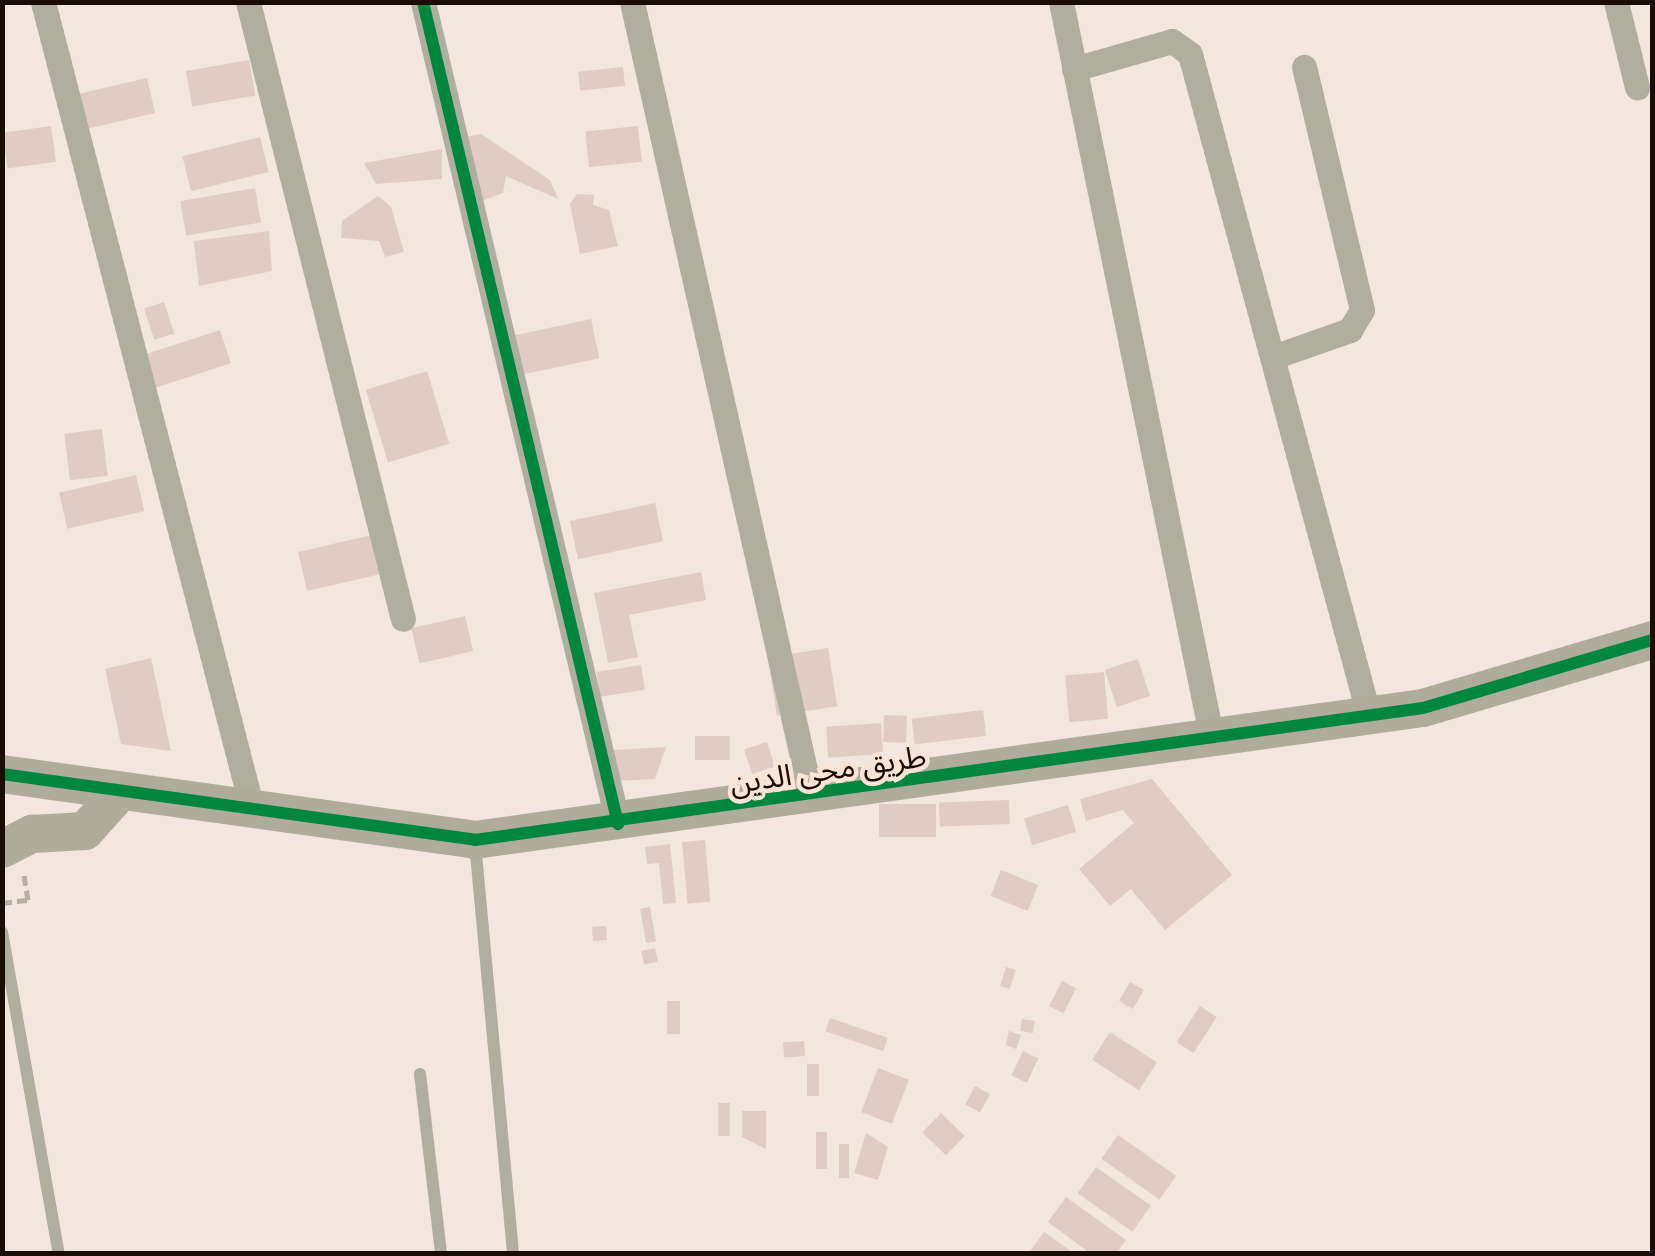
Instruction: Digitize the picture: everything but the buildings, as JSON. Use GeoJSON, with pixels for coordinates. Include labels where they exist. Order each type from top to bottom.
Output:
{"type":"FeatureCollection","features":[{"type":"Feature","properties":{"kind":"street"},"geometry":{"type":"LineString","coordinates":[[43,2],[253,812]]}},
{"type":"Feature","properties":{"kind":"street"},"geometry":{"type":"LineString","coordinates":[[248,2],[403,619]]}},
{"type":"Feature","properties":{"kind":"street"},"geometry":{"type":"LineString","coordinates":[[423,2],[618,824]]}},
{"type":"Feature","properties":{"kind":"street"},"geometry":{"type":"LineString","coordinates":[[632,2],[811,796]]}},
{"type":"Feature","properties":{"kind":"street"},"geometry":{"type":"LineString","coordinates":[[1060,2],[1212,739]]}},
{"type":"Feature","properties":{"kind":"street"},"geometry":{"type":"LineString","coordinates":[[1616,2],[1638,87]]}},
{"type":"Feature","properties":{"kind":"street"},"geometry":{"type":"LineString","coordinates":[[1074,68],[1172,41],[1186,47],[1369,716]]}},
{"type":"Feature","properties":{"kind":"street"},"geometry":{"type":"LineString","coordinates":[[1273,356],[1350,330],[1362,310],[1304,66]]}},
{"type":"Feature","properties":{"kind":"street","name":"طريق محى الدين"},"geometry":{"type":"LineString","coordinates":[[2,774],[475,840],[618,824],[1369,716],[1528,684],[1652,640]]}},
{"type":"Feature","properties":{"kind":"street"},"geometry":{"type":"LineString","coordinates":[[2,849],[32,834],[85,831],[120,792]]}},
{"type":"Feature","properties":{"kind":"lane"},"geometry":{"type":"LineString","coordinates":[[475,840],[513,1254]]}},
{"type":"Feature","properties":{"kind":"lane"},"geometry":{"type":"LineString","coordinates":[[2,932],[59,1254]]}},
{"type":"Feature","properties":{"kind":"lane"},"geometry":{"type":"LineString","coordinates":[[420,1074],[441,1254]]}},
{"type":"Feature","properties":{"kind":"path"},"geometry":{"type":"LineString","coordinates":[[2,904],[28,900]]}},
{"type":"Feature","properties":{"kind":"cycle path"},"geometry":{"type":"LineString","coordinates":[[423,2],[618,824]]}},
{"type":"Feature","properties":{"kind":"cycle path"},"geometry":{"type":"LineString","coordinates":[[2,774],[475,840],[1423,708],[1652,640]]}}]}
